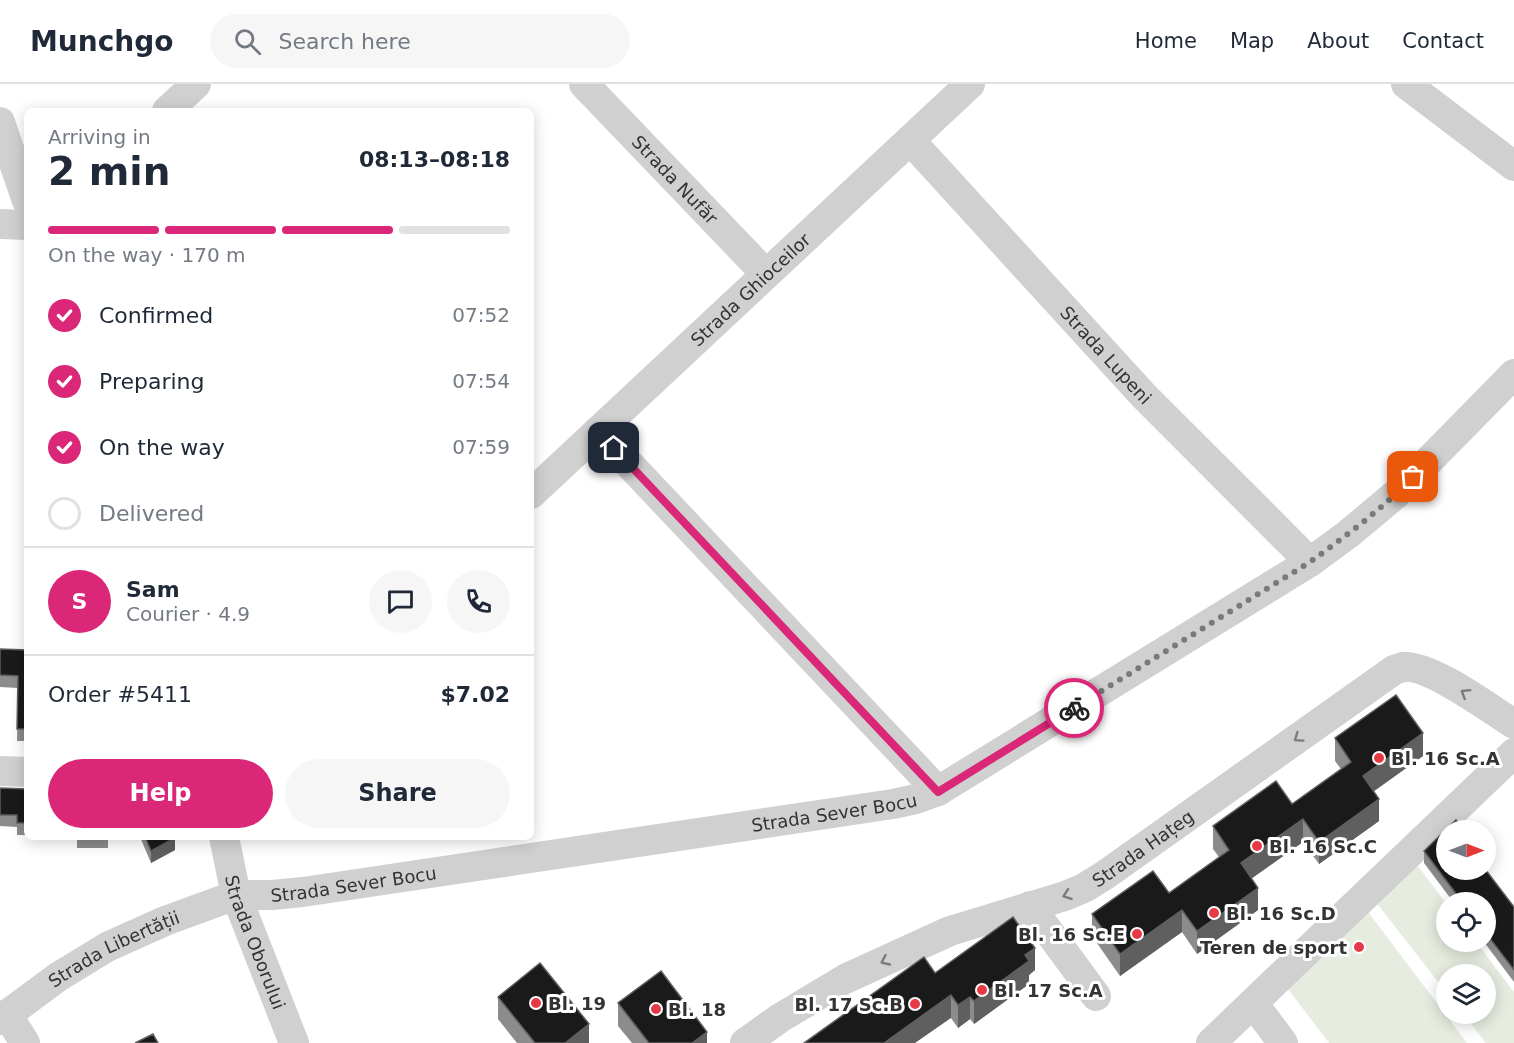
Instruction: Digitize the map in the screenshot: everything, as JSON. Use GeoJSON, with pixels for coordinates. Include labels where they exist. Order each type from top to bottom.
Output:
{"type":"FeatureCollection","features":[{"type":"Feature","properties":{"kind":"street"},"geometry":{"type":"LineString","coordinates":[[170,108],[196,84]]}},
{"type":"Feature","properties":{"kind":"street","name":"Strada Nufăr"},"geometry":{"type":"LineString","coordinates":[[584,84],[766,274]]}},
{"type":"Feature","properties":{"kind":"street","name":"Strada Ghioceilor"},"geometry":{"type":"LineString","coordinates":[[534,491],[970,84]]}},
{"type":"Feature","properties":{"kind":"street"},"geometry":{"type":"LineString","coordinates":[[1406,84],[1514,166]]}},
{"type":"Feature","properties":{"kind":"street"},"geometry":{"type":"LineString","coordinates":[[0,122],[24,192]]}},
{"type":"Feature","properties":{"kind":"street","name":"Strada Lupeni"},"geometry":{"type":"LineString","coordinates":[[910,140],[1144,396],[1310,562]]}},
{"type":"Feature","properties":{"kind":"street"},"geometry":{"type":"LineString","coordinates":[[0,224],[24,225]]}},
{"type":"Feature","properties":{"kind":"street","name":"Strada Sever Bocu"},"geometry":{"type":"LineString","coordinates":[[236,895],[303,892],[893,804],[938,792],[1310,562],[1396,494],[1514,375]]}},
{"type":"Feature","properties":{"kind":"street"},"geometry":{"type":"LineString","coordinates":[[598,431],[938,792]]}},
{"type":"Feature","properties":{"kind":"street","name":"Strada Hațeg"},"geometry":{"type":"LineString","coordinates":[[745,1043],[780,1018],[846,979],[950,931],[1065,896],[1084,888],[1394,670],[1405,667],[1428,672],[1514,724]]}},
{"type":"Feature","properties":{"kind":"street"},"geometry":{"type":"LineString","coordinates":[[1211,1043],[1514,753]]}},
{"type":"Feature","properties":{"kind":"street"},"geometry":{"type":"LineString","coordinates":[[0,771],[24,772]]}},
{"type":"Feature","properties":{"kind":"street","name":"Strada Oborului"},"geometry":{"type":"LineString","coordinates":[[225,840],[236,895],[294,1043]]}},
{"type":"Feature","properties":{"kind":"street","name":"Strada Libertății"},"geometry":{"type":"LineString","coordinates":[[4,1017],[58,976],[107,947],[165,921],[236,895]]}},
{"type":"Feature","properties":{"kind":"street"},"geometry":{"type":"LineString","coordinates":[[1030,906],[1096,996]]}},
{"type":"Feature","properties":{"kind":"street"},"geometry":{"type":"LineString","coordinates":[[1253,1004],[1283,1043]]}},
{"type":"Feature","properties":{"kind":"street"},"geometry":{"type":"LineString","coordinates":[[4,1017],[25,1043]]}},
{"type":"Feature","properties":{"kind":"shaded area"},"geometry":{"type":"Polygon","coordinates":[[[1414,861],[1438,892],[1436,952],[1484,952],[1493,964],[1436,964],[1436,979],[1375,901],[1414,861]]]}},
{"type":"Feature","properties":{"kind":"shaded area","name":"Teren de sport"},"geometry":{"type":"Polygon","coordinates":[[[1365,908],[1436,1002],[1436,1024],[1453,1024],[1467,1043],[1329,1043],[1285,985],[1365,908]]]}},
{"type":"Feature","properties":{"kind":"shaded area"},"geometry":{"type":"Polygon","coordinates":[[[1496,968],[1514,992],[1514,1043],[1486,1043],[1471,1024],[1496,1024],[1496,968]]]}},
{"type":"Feature","properties":{"kind":"building"},"geometry":{"type":"Polygon","coordinates":[[[0,649],[24,650],[24,729],[17,729],[18,676],[0,675],[0,649]]]}},
{"type":"Feature","properties":{"kind":"building"},"geometry":{"type":"Polygon","coordinates":[[[1396,695],[1423,733],[1363,776],[1379,799],[1319,842],[1303,819],[1241,863],[1258,888],[1197,931],[1182,910],[1120,954],[1092,914],[1153,871],[1169,893],[1229,850],[1213,826],[1276,781],[1292,804],[1351,762],[1335,738],[1396,695]]]}},
{"type":"Feature","properties":{"kind":"building"},"geometry":{"type":"Polygon","coordinates":[[[0,788],[24,789],[24,823],[17,823],[17,815],[0,815],[0,788]]]}},
{"type":"Feature","properties":{"kind":"building"},"geometry":{"type":"Polygon","coordinates":[[[1436,839],[1436,867],[1424,851],[1436,839]]]}},
{"type":"Feature","properties":{"kind":"building"},"geometry":{"type":"Polygon","coordinates":[[[146,840],[171,840],[151,851],[146,840]]]}},
{"type":"Feature","properties":{"kind":"building"},"geometry":{"type":"Polygon","coordinates":[[[1446,880],[1493,880],[1514,907],[1514,970],[1496,946],[1496,892],[1455,892],[1446,880]]]}},
{"type":"Feature","properties":{"kind":"building"},"geometry":{"type":"Polygon","coordinates":[[[1013,917],[1035,948],[1025,955],[1029,961],[974,1001],[970,997],[958,1005],[951,995],[884,1043],[804,1043],[924,957],[935,973],[1013,917]]]}},
{"type":"Feature","properties":{"kind":"building"},"geometry":{"type":"Polygon","coordinates":[[[540,963],[589,1024],[565,1043],[535,1043],[498,997],[540,963]]]}},
{"type":"Feature","properties":{"kind":"building"},"geometry":{"type":"Polygon","coordinates":[[[661,971],[707,1032],[692,1043],[649,1043],[618,1003],[661,971]]]}},
{"type":"Feature","properties":{"kind":"building"},"geometry":{"type":"Polygon","coordinates":[[[153,1034],[158,1043],[135,1043],[153,1034]]]}},
{"type":"Feature","properties":{"kind":"way so far"},"geometry":{"type":"LineString","coordinates":[[1074,708],[1310,562],[1347,535],[1413,477]]}},
{"type":"Feature","properties":{"kind":"place","name":"Bl. 16 Sc.A"},"geometry":{"type":"Point","coordinates":[1379,758]}},
{"type":"Feature","properties":{"kind":"place","name":"Bl. 16 Sc.C"},"geometry":{"type":"Point","coordinates":[1257,846]}},
{"type":"Feature","properties":{"kind":"place","name":"Bl. 16 Sc.D"},"geometry":{"type":"Point","coordinates":[1214,913]}},
{"type":"Feature","properties":{"kind":"place","name":"Bl. 16 Sc.E"},"geometry":{"type":"Point","coordinates":[1137,934]}},
{"type":"Feature","properties":{"kind":"place","name":"Teren de sport"},"geometry":{"type":"Point","coordinates":[1359,947]}},
{"type":"Feature","properties":{"kind":"place","name":"Bl. 17 Sc.A"},"geometry":{"type":"Point","coordinates":[982,990]}},
{"type":"Feature","properties":{"kind":"place","name":"Bl. 19"},"geometry":{"type":"Point","coordinates":[536,1003]}},
{"type":"Feature","properties":{"kind":"place","name":"Bl. 17 Sc.B"},"geometry":{"type":"Point","coordinates":[915,1004]}},
{"type":"Feature","properties":{"kind":"place","name":"Bl. 18"},"geometry":{"type":"Point","coordinates":[656,1009]}},
{"type":"Feature","properties":{"kind":"route"},"geometry":{"type":"LineString","coordinates":[[614,448],[938,792],[1074,708]]}}]}
